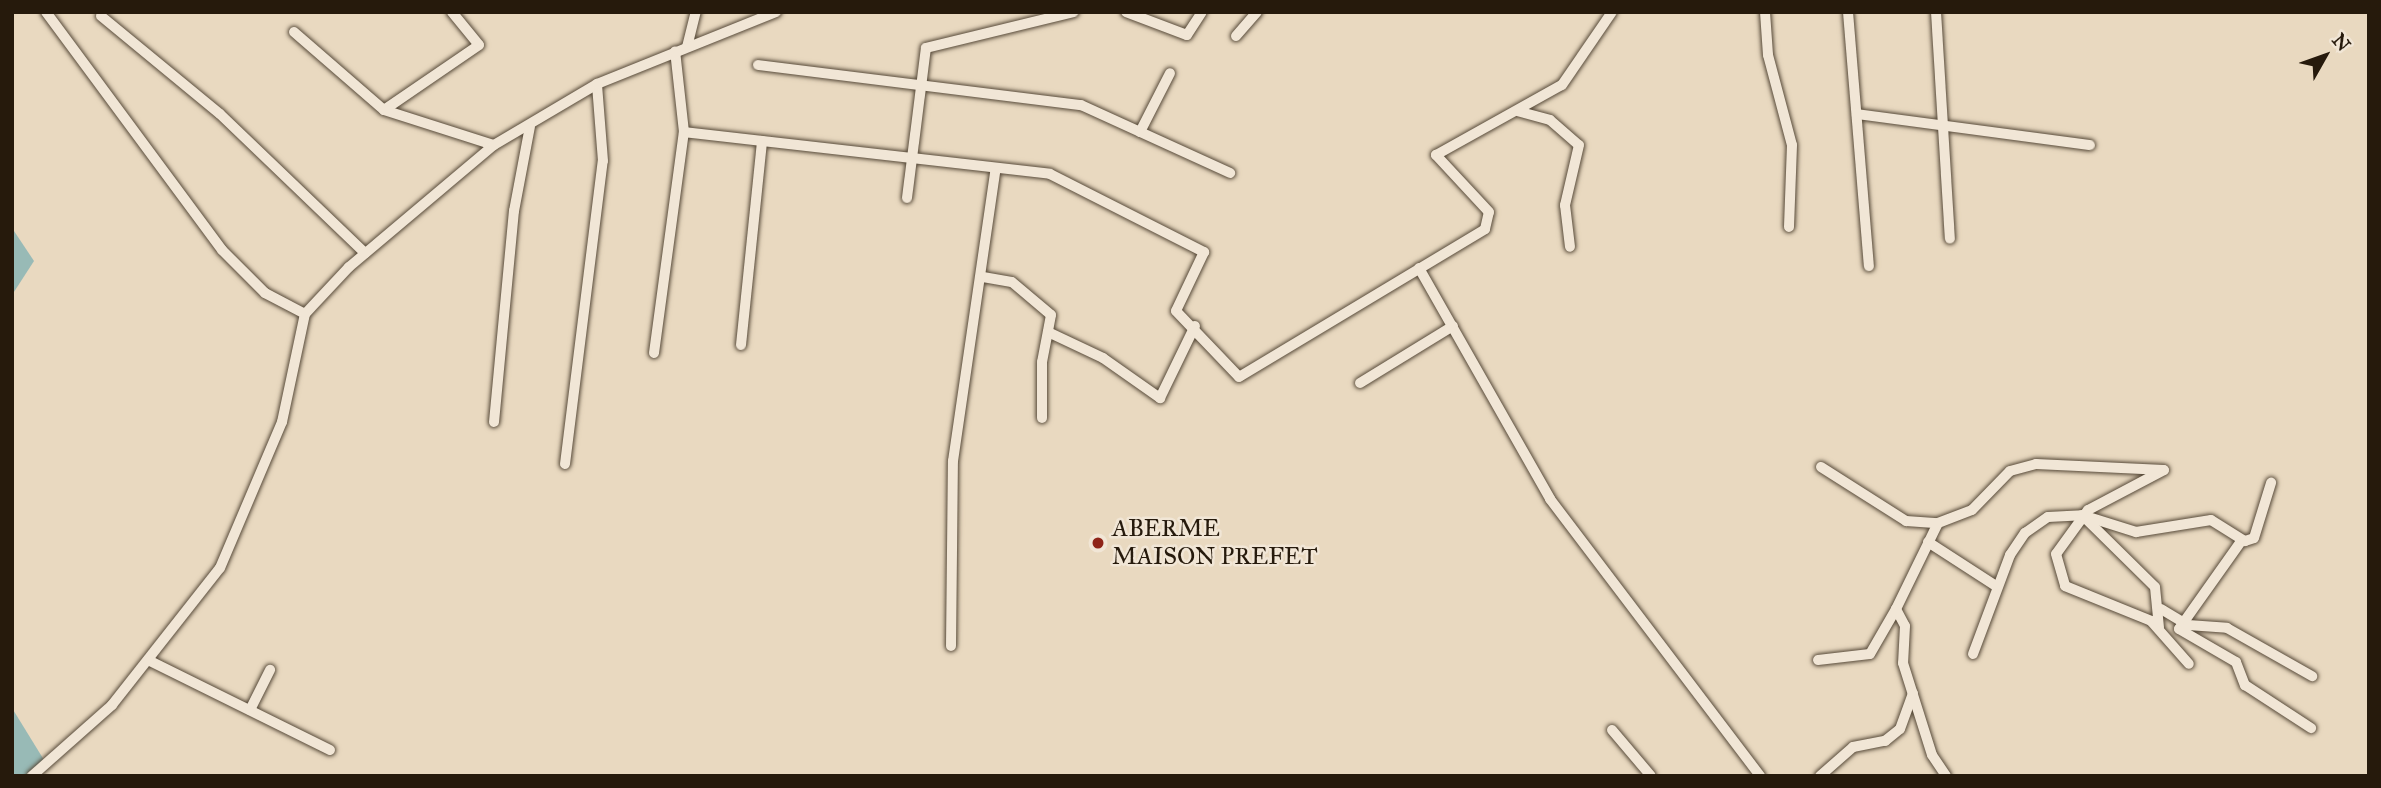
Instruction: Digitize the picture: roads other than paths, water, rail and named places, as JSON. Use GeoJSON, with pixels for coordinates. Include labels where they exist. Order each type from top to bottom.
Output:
{"type":"FeatureCollection","features":[{"type":"Feature","properties":{"kind":"street"},"geometry":{"type":"LineString","coordinates":[[46,12],[222,250],[265,293],[305,314]]}},
{"type":"Feature","properties":{"kind":"street"},"geometry":{"type":"LineString","coordinates":[[384,110],[479,45],[452,12]]}},
{"type":"Feature","properties":{"kind":"street"},"geometry":{"type":"LineString","coordinates":[[687,47],[696,12]]}},
{"type":"Feature","properties":{"kind":"street"},"geometry":{"type":"LineString","coordinates":[[32,776],[112,705],[227,557],[282,422],[305,314],[365,253],[494,145],[597,84],[776,12]]}},
{"type":"Feature","properties":{"kind":"street"},"geometry":{"type":"LineString","coordinates":[[907,198],[926,48],[1074,12]]}},
{"type":"Feature","properties":{"kind":"street"},"geometry":{"type":"LineString","coordinates":[[1126,12],[1187,34],[1202,12]]}},
{"type":"Feature","properties":{"kind":"street"},"geometry":{"type":"LineString","coordinates":[[1236,36],[1257,12]]}},
{"type":"Feature","properties":{"kind":"street"},"geometry":{"type":"LineString","coordinates":[[684,132],[1050,174],[1204,252],[1176,311],[1195,326],[1239,377],[1485,229],[1489,212],[1436,155],[1562,85],[1612,12]]}},
{"type":"Feature","properties":{"kind":"street"},"geometry":{"type":"LineString","coordinates":[[1765,12],[1768,55],[1792,145],[1789,228]]}},
{"type":"Feature","properties":{"kind":"street"},"geometry":{"type":"LineString","coordinates":[[1848,12],[1869,266]]}},
{"type":"Feature","properties":{"kind":"street"},"geometry":{"type":"LineString","coordinates":[[1936,12],[1940,126],[1950,239]]}},
{"type":"Feature","properties":{"kind":"street"},"geometry":{"type":"LineString","coordinates":[[101,16],[220,114],[365,253]]}},
{"type":"Feature","properties":{"kind":"street"},"geometry":{"type":"LineString","coordinates":[[294,32],[384,110],[494,145]]}},
{"type":"Feature","properties":{"kind":"street"},"geometry":{"type":"LineString","coordinates":[[654,352],[684,132],[676,51]]}},
{"type":"Feature","properties":{"kind":"street"},"geometry":{"type":"LineString","coordinates":[[758,65],[922,82],[1081,105],[1230,173]]}},
{"type":"Feature","properties":{"kind":"street"},"geometry":{"type":"LineString","coordinates":[[1140,132],[1170,73]]}},
{"type":"Feature","properties":{"kind":"street"},"geometry":{"type":"LineString","coordinates":[[565,464],[603,161],[597,84]]}},
{"type":"Feature","properties":{"kind":"street"},"geometry":{"type":"LineString","coordinates":[[1517,111],[1550,120],[1579,145],[1565,205],[1570,247]]}},
{"type":"Feature","properties":{"kind":"street"},"geometry":{"type":"LineString","coordinates":[[1857,114],[2090,145]]}},
{"type":"Feature","properties":{"kind":"street"},"geometry":{"type":"LineString","coordinates":[[494,422],[514,211],[530,126]]}},
{"type":"Feature","properties":{"kind":"street"},"geometry":{"type":"LineString","coordinates":[[741,345],[762,141]]}},
{"type":"Feature","properties":{"kind":"street"},"geometry":{"type":"LineString","coordinates":[[951,646],[949,501],[996,168]]}},
{"type":"Feature","properties":{"kind":"street"},"geometry":{"type":"LineString","coordinates":[[1419,268],[1550,499],[1760,776]]}},
{"type":"Feature","properties":{"kind":"street"},"geometry":{"type":"LineString","coordinates":[[982,276],[1012,282],[1051,315],[1042,418]]}},
{"type":"Feature","properties":{"kind":"street"},"geometry":{"type":"LineString","coordinates":[[1048,332],[1103,358],[1160,398],[1195,326]]}},
{"type":"Feature","properties":{"kind":"street"},"geometry":{"type":"LineString","coordinates":[[1360,383],[1453,326]]}},
{"type":"Feature","properties":{"kind":"street"},"geometry":{"type":"LineString","coordinates":[[1821,467],[1906,521],[1938,523],[1972,510],[2010,471],[2036,464],[2164,470],[2082,515],[2056,554],[2065,586],[2158,628],[2189,664]]}},
{"type":"Feature","properties":{"kind":"street"},"geometry":{"type":"LineString","coordinates":[[1973,654],[1996,586],[2025,533],[2049,517],[2082,515],[2136,533],[2211,520],[2242,540],[2254,538],[2271,483]]}},
{"type":"Feature","properties":{"kind":"street"},"geometry":{"type":"LineString","coordinates":[[2082,515],[2155,587],[2161,609],[2158,628]]}},
{"type":"Feature","properties":{"kind":"street"},"geometry":{"type":"LineString","coordinates":[[1818,660],[1870,654],[1896,609],[1938,523]]}},
{"type":"Feature","properties":{"kind":"street"},"geometry":{"type":"LineString","coordinates":[[2242,540],[2210,591],[2181,621],[2179,629],[2236,662],[2245,685],[2311,728]]}},
{"type":"Feature","properties":{"kind":"street"},"geometry":{"type":"LineString","coordinates":[[1928,542],[1996,586]]}},
{"type":"Feature","properties":{"kind":"street"},"geometry":{"type":"LineString","coordinates":[[1896,609],[1905,626],[1900,646],[1913,693],[1932,755],[1947,776]]}},
{"type":"Feature","properties":{"kind":"street"},"geometry":{"type":"LineString","coordinates":[[2161,609],[2181,621],[2227,628],[2312,676]]}},
{"type":"Feature","properties":{"kind":"street"},"geometry":{"type":"LineString","coordinates":[[148,660],[330,750]]}},
{"type":"Feature","properties":{"kind":"street"},"geometry":{"type":"LineString","coordinates":[[250,710],[270,670]]}},
{"type":"Feature","properties":{"kind":"street"},"geometry":{"type":"LineString","coordinates":[[1820,776],[1853,747],[1885,741],[1900,729],[1913,693]]}},
{"type":"Feature","properties":{"kind":"street"},"geometry":{"type":"LineString","coordinates":[[1612,730],[1651,776]]}},
{"type":"Feature","properties":{"kind":"water"},"geometry":{"type":"Polygon","coordinates":[[[12,228],[34,261],[12,295],[12,228]]]}},
{"type":"Feature","properties":{"kind":"water"},"geometry":{"type":"Polygon","coordinates":[[[12,708],[44,760],[24,776],[12,776],[12,708]]]}},
{"type":"Feature","properties":{"kind":"place","name":"ABERME MAISON PREFET"},"geometry":{"type":"Point","coordinates":[1098,543]}}]}
